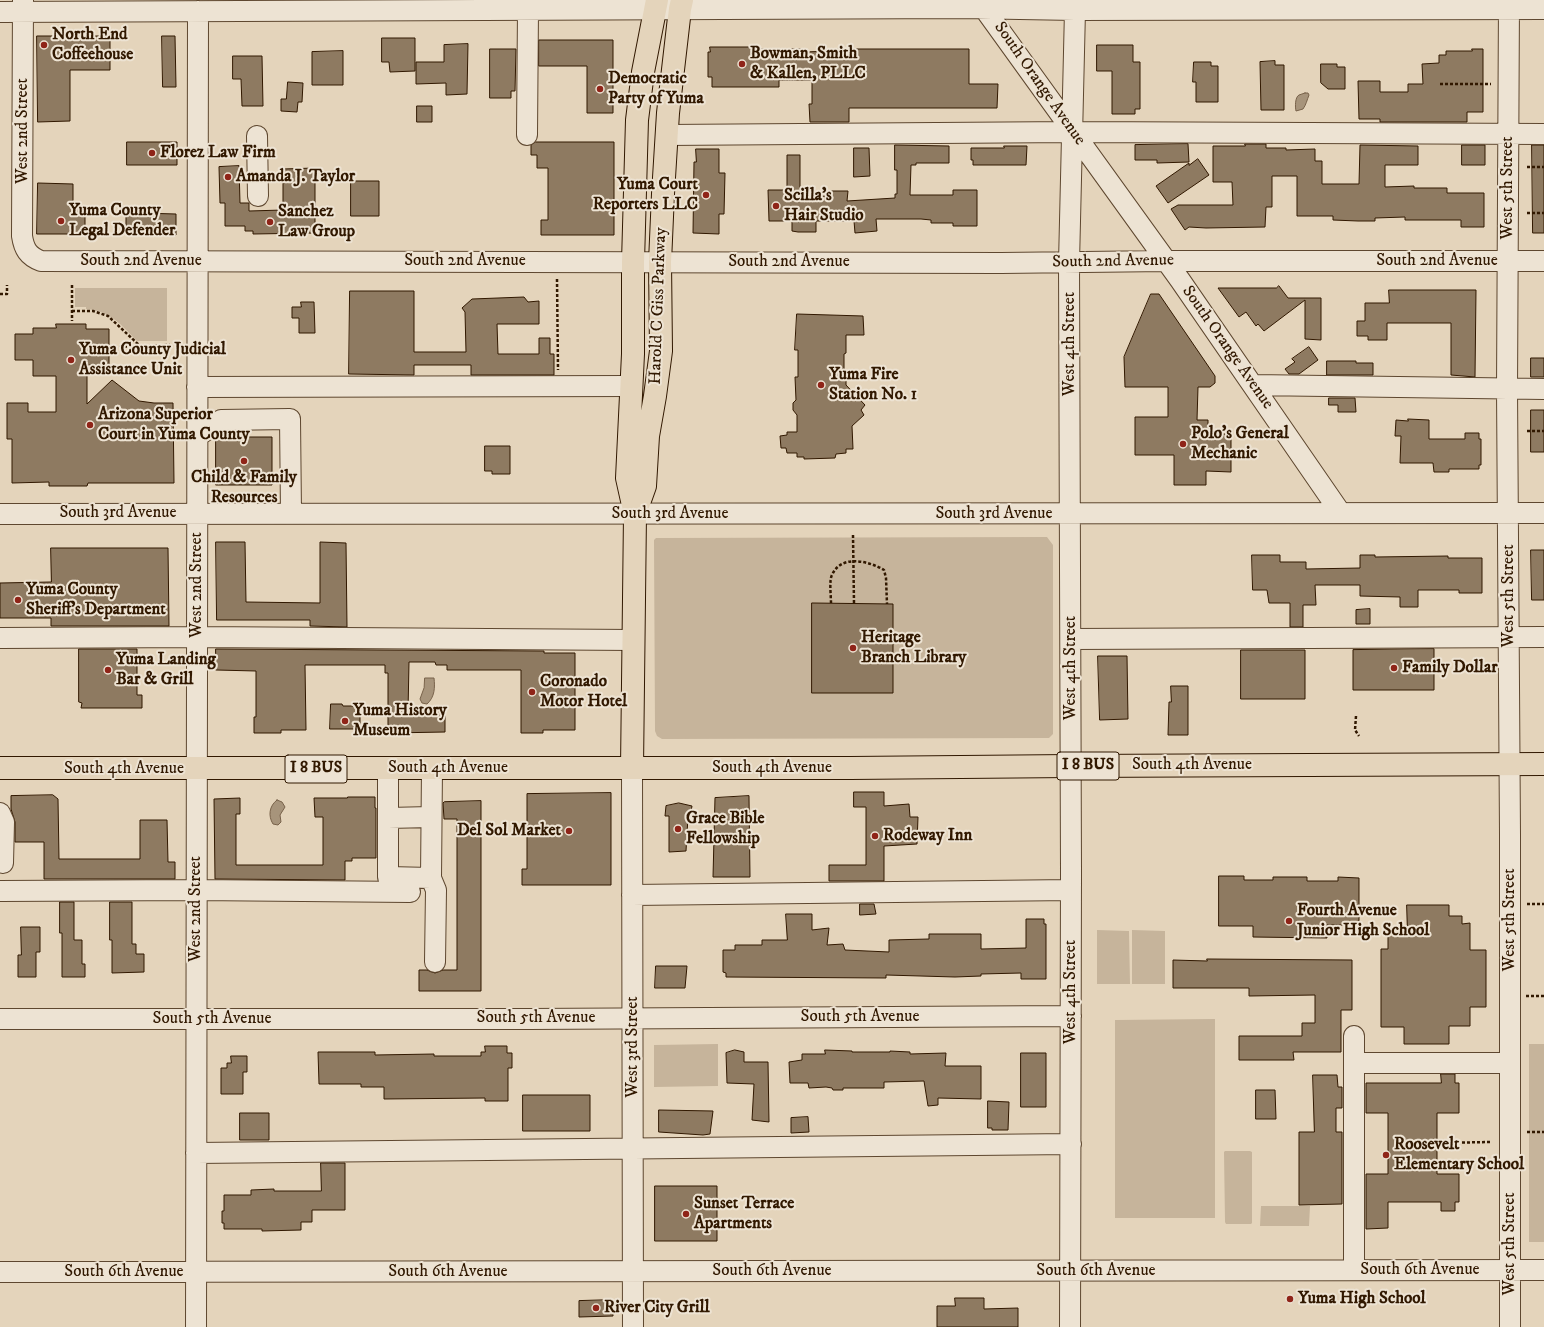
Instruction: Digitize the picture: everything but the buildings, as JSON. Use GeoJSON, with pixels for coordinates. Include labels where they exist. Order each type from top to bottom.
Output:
{"type":"FeatureCollection","features":[{"type":"Feature","properties":{"kind":"main road","name":"Harold C Giss Parkway"},"geometry":{"type":"LineString","coordinates":[[632,768],[635,514],[627,478],[633,354],[633,262],[637,120],[643,72],[656,4]]}},
{"type":"Feature","properties":{"kind":"main road","name":"Harold C Giss Parkway"},"geometry":{"type":"LineString","coordinates":[[635,514],[645,486],[648,436],[661,351],[660,262],[666,135],[681,4]]}},
{"type":"Feature","properties":{"kind":"main road","name":"South 4th Avenue"},"geometry":{"type":"LineString","coordinates":[[0,768],[850,768],[1544,764]]}},
{"type":"Feature","properties":{"kind":"street"},"geometry":{"type":"LineString","coordinates":[[0,12],[23,6],[198,11],[448,5],[528,9],[656,4],[981,4],[1075,10],[1509,5],[1544,9]]}},
{"type":"Feature","properties":{"kind":"street","name":"South Orange Avenue"},"geometry":{"type":"LineString","coordinates":[[981,4],[1166,261],[1340,512]]}},
{"type":"Feature","properties":{"kind":"street","name":"West 5th Street"},"geometry":{"type":"LineString","coordinates":[[1509,5],[1507,389],[1510,764],[1510,1327]]}},
{"type":"Feature","properties":{"kind":"street","name":"West 2nd Street"},"geometry":{"type":"LineString","coordinates":[[23,6],[22,236],[23,244],[27,252],[34,258]]}},
{"type":"Feature","properties":{"kind":"street"},"geometry":{"type":"LineString","coordinates":[[527,135],[528,9]]}},
{"type":"Feature","properties":{"kind":"street","name":"West 4th Street"},"geometry":{"type":"LineString","coordinates":[[1070,1327],[1071,514],[1069,263],[1075,10]]}},
{"type":"Feature","properties":{"kind":"street","name":"West 2nd Street"},"geometry":{"type":"LineString","coordinates":[[196,1327],[198,11]]}},
{"type":"Feature","properties":{"kind":"street"},"geometry":{"type":"LineString","coordinates":[[666,135],[1072,132],[1544,134]]}},
{"type":"Feature","properties":{"kind":"street"},"geometry":{"type":"LineString","coordinates":[[257,136],[258,196]]}},
{"type":"Feature","properties":{"kind":"street","name":"South 2nd Avenue"},"geometry":{"type":"LineString","coordinates":[[34,258],[41,261],[1069,263],[1166,261],[1544,261]]}},
{"type":"Feature","properties":{"kind":"street"},"geometry":{"type":"LineString","coordinates":[[1253,385],[1544,389]]}},
{"type":"Feature","properties":{"kind":"street"},"geometry":{"type":"LineString","coordinates":[[197,387],[632,386]]}},
{"type":"Feature","properties":{"kind":"street"},"geometry":{"type":"LineString","coordinates":[[198,436],[221,420],[290,419],[291,513]]}},
{"type":"Feature","properties":{"kind":"street"},"geometry":{"type":"LineString","coordinates":[[1340,512],[1544,513]]}},
{"type":"Feature","properties":{"kind":"street","name":"South 3rd Avenue"},"geometry":{"type":"LineString","coordinates":[[0,514],[1071,514],[1340,512]]}},
{"type":"Feature","properties":{"kind":"street"},"geometry":{"type":"LineString","coordinates":[[0,638],[197,637],[633,640]]}},
{"type":"Feature","properties":{"kind":"street"},"geometry":{"type":"LineString","coordinates":[[1071,639],[1544,637]]}},
{"type":"Feature","properties":{"kind":"street"},"geometry":{"type":"LineString","coordinates":[[432,768],[431,878],[436,890],[435,962]]}},
{"type":"Feature","properties":{"kind":"street","name":"West 3rd Street"},"geometry":{"type":"LineString","coordinates":[[632,768],[633,1327]]}},
{"type":"Feature","properties":{"kind":"street"},"geometry":{"type":"LineString","coordinates":[[388,769],[388,877]]}},
{"type":"Feature","properties":{"kind":"street"},"geometry":{"type":"LineString","coordinates":[[0,813],[4,822],[4,863]]}},
{"type":"Feature","properties":{"kind":"street"},"geometry":{"type":"LineString","coordinates":[[388,818],[431,817]]}},
{"type":"Feature","properties":{"kind":"street"},"geometry":{"type":"LineString","coordinates":[[357,878],[431,878]]}},
{"type":"Feature","properties":{"kind":"street"},"geometry":{"type":"LineString","coordinates":[[0,891],[196,890],[410,892]]}},
{"type":"Feature","properties":{"kind":"street"},"geometry":{"type":"LineString","coordinates":[[632,895],[1071,890]]}},
{"type":"Feature","properties":{"kind":"street","name":"South 5th Avenue"},"geometry":{"type":"LineString","coordinates":[[0,1019],[528,1019],[1071,1016]]}},
{"type":"Feature","properties":{"kind":"street"},"geometry":{"type":"LineString","coordinates":[[1354,1036],[1354,1270]]}},
{"type":"Feature","properties":{"kind":"street"},"geometry":{"type":"LineString","coordinates":[[1364,1063],[1510,1063]]}},
{"type":"Feature","properties":{"kind":"street"},"geometry":{"type":"LineString","coordinates":[[196,1153],[1071,1144]]}},
{"type":"Feature","properties":{"kind":"street","name":"South 6th Avenue"},"geometry":{"type":"LineString","coordinates":[[0,1272],[1544,1270]]}},
{"type":"Feature","properties":{"kind":"path"},"geometry":{"type":"LineString","coordinates":[[1440,84],[1491,84]]}},
{"type":"Feature","properties":{"kind":"path"},"geometry":{"type":"LineString","coordinates":[[1527,167],[1544,167]]}},
{"type":"Feature","properties":{"kind":"path"},"geometry":{"type":"LineString","coordinates":[[1527,213],[1544,213]]}},
{"type":"Feature","properties":{"kind":"path"},"geometry":{"type":"LineString","coordinates":[[557,279],[558,386]]}},
{"type":"Feature","properties":{"kind":"path"},"geometry":{"type":"LineString","coordinates":[[0,294],[7,294],[7,286]]}},
{"type":"Feature","properties":{"kind":"path"},"geometry":{"type":"LineString","coordinates":[[72,286],[72,320]]}},
{"type":"Feature","properties":{"kind":"path"},"geometry":{"type":"LineString","coordinates":[[72,311],[93,311],[108,316],[140,346]]}},
{"type":"Feature","properties":{"kind":"path"},"geometry":{"type":"LineString","coordinates":[[109,347],[170,345]]}},
{"type":"Feature","properties":{"kind":"path"},"geometry":{"type":"LineString","coordinates":[[1527,431],[1544,431]]}},
{"type":"Feature","properties":{"kind":"path"},"geometry":{"type":"LineString","coordinates":[[853,535],[854,603]]}},
{"type":"Feature","properties":{"kind":"path"},"geometry":{"type":"LineString","coordinates":[[831,603],[831,576],[837,567],[844,563],[853,561],[865,561],[884,570],[886,578],[887,604]]}},
{"type":"Feature","properties":{"kind":"path"},"geometry":{"type":"LineString","coordinates":[[1356,716],[1355,730],[1360,736]]}},
{"type":"Feature","properties":{"kind":"path"},"geometry":{"type":"LineString","coordinates":[[1526,904],[1544,904]]}},
{"type":"Feature","properties":{"kind":"path"},"geometry":{"type":"LineString","coordinates":[[1526,996],[1544,996]]}},
{"type":"Feature","properties":{"kind":"path"},"geometry":{"type":"LineString","coordinates":[[1526,1132],[1544,1132]]}},
{"type":"Feature","properties":{"kind":"path"},"geometry":{"type":"LineString","coordinates":[[1437,1143],[1492,1142]]}},
{"type":"Feature","properties":{"kind":"shaded area"},"geometry":{"type":"Polygon","coordinates":[[[1308,93],[1309,95],[1305,106],[1303,109],[1296,111],[1295,105],[1298,96],[1308,93]]]}},
{"type":"Feature","properties":{"kind":"shaded area"},"geometry":{"type":"Polygon","coordinates":[[[75,288],[167,288],[167,341],[137,341],[120,324],[109,316],[95,310],[86,309],[86,307],[75,307],[75,288]]]}},
{"type":"Feature","properties":{"kind":"shaded area"},"geometry":{"type":"Polygon","coordinates":[[[1047,537],[1053,545],[1053,734],[1049,738],[662,739],[657,736],[655,731],[654,540],[656,538],[1047,537]]]}},
{"type":"Feature","properties":{"kind":"shaded area"},"geometry":{"type":"Polygon","coordinates":[[[425,678],[434,678],[433,695],[427,704],[422,703],[420,699],[424,688],[425,678]]]}},
{"type":"Feature","properties":{"kind":"shaded area"},"geometry":{"type":"Polygon","coordinates":[[[277,800],[282,802],[285,807],[280,815],[281,822],[278,825],[273,824],[270,814],[272,805],[277,800]]]}},
{"type":"Feature","properties":{"kind":"shaded area"},"geometry":{"type":"Polygon","coordinates":[[[1097,930],[1129,931],[1130,984],[1097,984],[1097,930]]]}},
{"type":"Feature","properties":{"kind":"shaded area"},"geometry":{"type":"Polygon","coordinates":[[[1132,930],[1165,931],[1165,984],[1132,984],[1132,930]]]}},
{"type":"Feature","properties":{"kind":"shaded area"},"geometry":{"type":"Polygon","coordinates":[[[1215,1019],[1215,1218],[1115,1218],[1115,1020],[1215,1019]]]}},
{"type":"Feature","properties":{"kind":"shaded area"},"geometry":{"type":"Polygon","coordinates":[[[718,1044],[718,1086],[654,1087],[654,1045],[718,1044]]]}},
{"type":"Feature","properties":{"kind":"shaded area"},"geometry":{"type":"Polygon","coordinates":[[[1529,1044],[1544,1044],[1544,1242],[1529,1242],[1529,1044]]]}},
{"type":"Feature","properties":{"kind":"shaded area"},"geometry":{"type":"Polygon","coordinates":[[[1225,1151],[1252,1152],[1251,1224],[1226,1224],[1225,1222],[1225,1151]]]}},
{"type":"Feature","properties":{"kind":"shaded area"},"geometry":{"type":"Polygon","coordinates":[[[1261,1206],[1310,1206],[1309,1226],[1260,1226],[1261,1206]]]}},
{"type":"Feature","properties":{"kind":"place","name":"North End Coffeehouse"},"geometry":{"type":"Point","coordinates":[44,45]}},
{"type":"Feature","properties":{"kind":"place","name":"Bowman, Smith & Kallen, PLLC"},"geometry":{"type":"Point","coordinates":[742,64]}},
{"type":"Feature","properties":{"kind":"place","name":"Democratic Party of Yuma"},"geometry":{"type":"Point","coordinates":[600,89]}},
{"type":"Feature","properties":{"kind":"place","name":"Florez Law Firm"},"geometry":{"type":"Point","coordinates":[152,153]}},
{"type":"Feature","properties":{"kind":"place","name":"Amanda J. Taylor"},"geometry":{"type":"Point","coordinates":[228,177]}},
{"type":"Feature","properties":{"kind":"place","name":"Yuma Court Reporters LLC"},"geometry":{"type":"Point","coordinates":[706,195]}},
{"type":"Feature","properties":{"kind":"place","name":"Scilla's Hair Studio"},"geometry":{"type":"Point","coordinates":[776,206]}},
{"type":"Feature","properties":{"kind":"place","name":"Yuma County Legal Defender"},"geometry":{"type":"Point","coordinates":[61,221]}},
{"type":"Feature","properties":{"kind":"place","name":"Sanchez Law Group"},"geometry":{"type":"Point","coordinates":[270,222]}},
{"type":"Feature","properties":{"kind":"place","name":"Yuma County Judicial Assistance Unit"},"geometry":{"type":"Point","coordinates":[71,360]}},
{"type":"Feature","properties":{"kind":"place","name":"Yuma Fire Station No. 1"},"geometry":{"type":"Point","coordinates":[821,385]}},
{"type":"Feature","properties":{"kind":"place","name":"Arizona Superior Court in Yuma County"},"geometry":{"type":"Point","coordinates":[90,425]}},
{"type":"Feature","properties":{"kind":"place","name":"Polo’s General Mechanic"},"geometry":{"type":"Point","coordinates":[1183,444]}},
{"type":"Feature","properties":{"kind":"place","name":"Child & Family Resources"},"geometry":{"type":"Point","coordinates":[244,461]}},
{"type":"Feature","properties":{"kind":"place","name":"Yuma County Sheriff's Department"},"geometry":{"type":"Point","coordinates":[18,600]}},
{"type":"Feature","properties":{"kind":"place","name":"Heritage Branch Library"},"geometry":{"type":"Point","coordinates":[853,648]}},
{"type":"Feature","properties":{"kind":"place","name":"Family Dollar"},"geometry":{"type":"Point","coordinates":[1394,668]}},
{"type":"Feature","properties":{"kind":"place","name":"Yuma Landing Bar & Grill"},"geometry":{"type":"Point","coordinates":[108,670]}},
{"type":"Feature","properties":{"kind":"place","name":"Coronado Motor Hotel"},"geometry":{"type":"Point","coordinates":[532,692]}},
{"type":"Feature","properties":{"kind":"place","name":"Yuma History Museum"},"geometry":{"type":"Point","coordinates":[345,721]}},
{"type":"Feature","properties":{"kind":"place","name":"Grace Bible Fellowship"},"geometry":{"type":"Point","coordinates":[678,829]}},
{"type":"Feature","properties":{"kind":"place","name":"Del Sol Market"},"geometry":{"type":"Point","coordinates":[569,831]}},
{"type":"Feature","properties":{"kind":"place","name":"Rodeway Inn"},"geometry":{"type":"Point","coordinates":[875,836]}},
{"type":"Feature","properties":{"kind":"place","name":"Fourth Avenue Junior High School"},"geometry":{"type":"Point","coordinates":[1289,921]}},
{"type":"Feature","properties":{"kind":"place","name":"Roosevelt Elementary School"},"geometry":{"type":"Point","coordinates":[1386,1155]}},
{"type":"Feature","properties":{"kind":"place","name":"Sunset Terrace Apartments"},"geometry":{"type":"Point","coordinates":[686,1214]}},
{"type":"Feature","properties":{"kind":"place","name":"Yuma High School"},"geometry":{"type":"Point","coordinates":[1290,1299]}},
{"type":"Feature","properties":{"kind":"place","name":"River City Grill"},"geometry":{"type":"Point","coordinates":[596,1308]}}]}
